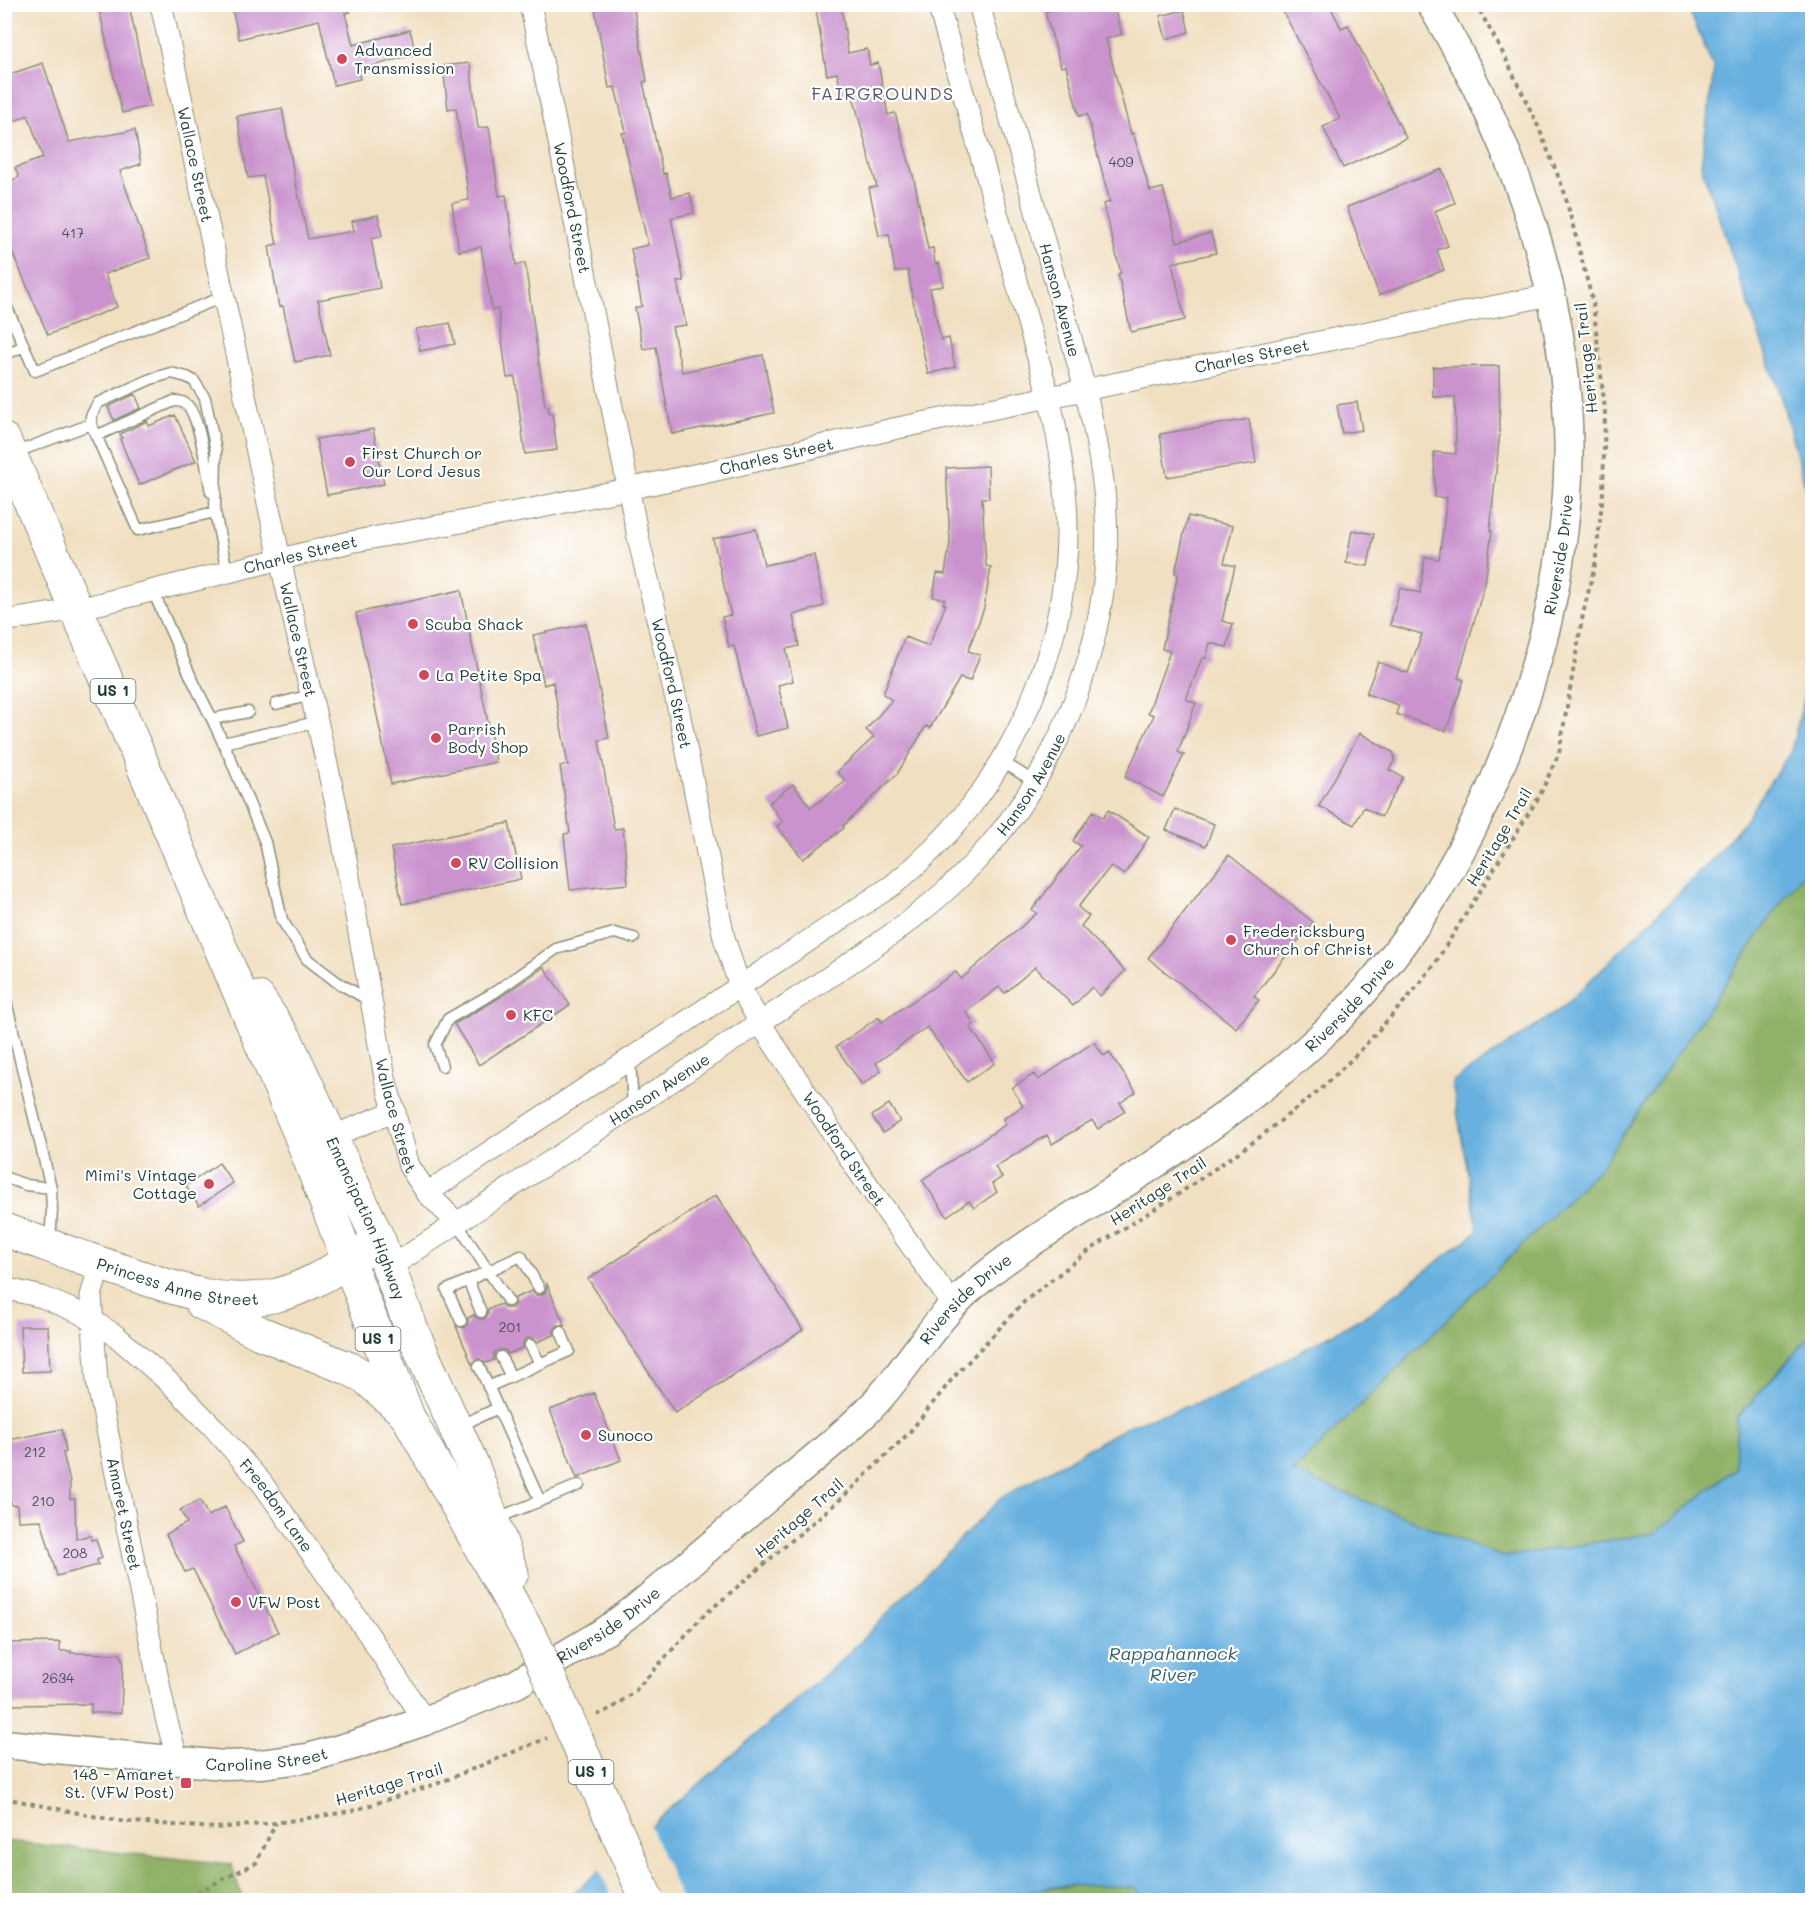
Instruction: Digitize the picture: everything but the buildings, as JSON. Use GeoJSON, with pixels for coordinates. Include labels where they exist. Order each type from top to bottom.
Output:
{"type":"FeatureCollection","features":[{"type":"Feature","properties":{"kind":"main road","name":"Emancipation Highway"},"geometry":{"type":"LineString","coordinates":[[8,447],[300,1134],[408,1417],[534,1643],[647,1900]]}},
{"type":"Feature","properties":{"kind":"main road","name":"Emancipation Highway"},"geometry":{"type":"LineString","coordinates":[[219,943],[285,1040],[384,1254],[413,1333],[494,1520],[534,1643]]}},
{"type":"Feature","properties":{"kind":"main road","name":"Princess Anne Street"},"geometry":{"type":"LineString","coordinates":[[4,1230],[100,1264],[216,1299],[243,1300],[274,1296],[298,1288],[348,1260]]}},
{"type":"Feature","properties":{"kind":"main road","name":"Hanson Avenue"},"geometry":{"type":"LineString","coordinates":[[348,1260],[384,1254]]}},
{"type":"Feature","properties":{"kind":"main road"},"geometry":{"type":"LineString","coordinates":[[180,1290],[260,1333],[350,1369],[366,1378],[408,1417]]}},
{"type":"Feature","properties":{"kind":"street","name":"Wallace Street"},"geometry":{"type":"LineString","coordinates":[[161,4],[280,559],[336,804],[385,1078],[409,1166],[427,1192],[457,1223]]}},
{"type":"Feature","properties":{"kind":"street","name":"Woodford Street"},"geometry":{"type":"LineString","coordinates":[[530,4],[628,489],[679,711],[724,938],[740,987],[760,1023],[856,1168],[953,1305]]}},
{"type":"Feature","properties":{"kind":"street"},"geometry":{"type":"LineString","coordinates":[[427,1192],[868,903],[915,867],[968,811],[1016,733],[1039,680],[1050,649],[1063,594],[1067,527],[1058,439],[1049,398],[938,4]]}},
{"type":"Feature","properties":{"kind":"street","name":"Hanson Avenue"},"geometry":{"type":"LineString","coordinates":[[384,1254],[457,1223],[875,946],[930,905],[969,869],[993,842],[1023,802],[1063,728],[1084,673],[1100,600],[1105,552],[1105,502],[1097,444],[1085,390],[979,4]]}},
{"type":"Feature","properties":{"kind":"street","name":"Riverside Drive"},"geometry":{"type":"LineString","coordinates":[[516,1684],[607,1630],[635,1609],[830,1444],[870,1408],[953,1305],[1011,1256],[1156,1164],[1272,1081],[1323,1035],[1368,985],[1410,932],[1452,869],[1486,803],[1533,677],[1550,607],[1563,538],[1568,476],[1568,414],[1561,352],[1531,218],[1501,136],[1470,71],[1431,4]]}},
{"type":"Feature","properties":{"kind":"street","name":"Charles Street"},"geometry":{"type":"LineString","coordinates":[[4,621],[78,609],[350,543],[532,509],[893,429],[1550,295]]}},
{"type":"Feature","properties":{"kind":"street"},"geometry":{"type":"LineString","coordinates":[[331,1137],[395,1111]]}},
{"type":"Feature","properties":{"kind":"street","name":"Amaret Street"},"geometry":{"type":"LineString","coordinates":[[100,1264],[91,1296],[97,1382],[166,1718],[177,1761]]}},
{"type":"Feature","properties":{"kind":"street","name":"Freedom Lane"},"geometry":{"type":"LineString","coordinates":[[4,1288],[42,1297],[93,1320],[116,1335],[171,1384],[213,1427],[262,1484],[369,1635],[425,1721]]}},
{"type":"Feature","properties":{"kind":"street","name":"Caroline Street"},"geometry":{"type":"LineString","coordinates":[[4,1744],[223,1765],[252,1765],[308,1758],[354,1745],[425,1721],[516,1684]]}},
{"type":"Feature","properties":{"kind":"lane"},"geometry":{"type":"LineString","coordinates":[[4,301],[35,370],[223,297]]}},
{"type":"Feature","properties":{"kind":"lane"},"geometry":{"type":"LineString","coordinates":[[4,355],[24,346]]}},
{"type":"Feature","properties":{"kind":"lane"},"geometry":{"type":"LineString","coordinates":[[171,373],[194,381],[205,398],[216,451],[215,512],[138,530],[91,424],[98,403],[141,383],[171,373]]}},
{"type":"Feature","properties":{"kind":"lane"},"geometry":{"type":"LineString","coordinates":[[96,436],[174,401],[184,403],[190,409],[196,421],[227,572]]}},
{"type":"Feature","properties":{"kind":"lane"},"geometry":{"type":"LineString","coordinates":[[8,447],[91,424]]}},
{"type":"Feature","properties":{"kind":"lane"},"geometry":{"type":"LineString","coordinates":[[152,590],[212,718],[265,842],[282,920],[308,959],[337,982],[372,1003]]}},
{"type":"Feature","properties":{"kind":"lane"},"geometry":{"type":"LineString","coordinates":[[276,704],[311,695]]}},
{"type":"Feature","properties":{"kind":"lane"},"geometry":{"type":"LineString","coordinates":[[212,718],[248,712]]}},
{"type":"Feature","properties":{"kind":"lane"},"geometry":{"type":"LineString","coordinates":[[223,743],[317,722]]}},
{"type":"Feature","properties":{"kind":"lane"},"geometry":{"type":"LineString","coordinates":[[1001,760],[1035,782]]}},
{"type":"Feature","properties":{"kind":"lane"},"geometry":{"type":"LineString","coordinates":[[442,1066],[435,1045],[448,1019],[495,992],[556,949],[614,933],[634,938]]}},
{"type":"Feature","properties":{"kind":"lane"},"geometry":{"type":"LineString","coordinates":[[4,993],[7,1017],[51,1188],[49,1246]]}},
{"type":"Feature","properties":{"kind":"lane"},"geometry":{"type":"LineString","coordinates":[[630,1059],[633,1106]]}},
{"type":"Feature","properties":{"kind":"lane"},"geometry":{"type":"LineString","coordinates":[[4,1177],[26,1185],[51,1188]]}},
{"type":"Feature","properties":{"kind":"lane"},"geometry":{"type":"LineString","coordinates":[[457,1223],[508,1301]]}},
{"type":"Feature","properties":{"kind":"lane"},"geometry":{"type":"LineString","coordinates":[[461,1321],[447,1290],[521,1256],[539,1288]]}},
{"type":"Feature","properties":{"kind":"lane"},"geometry":{"type":"LineString","coordinates":[[468,1280],[481,1312]]}},
{"type":"Feature","properties":{"kind":"lane"},"geometry":{"type":"LineString","coordinates":[[488,1387],[569,1351],[561,1332]]}},
{"type":"Feature","properties":{"kind":"lane"},"geometry":{"type":"LineString","coordinates":[[530,1345],[540,1363]]}},
{"type":"Feature","properties":{"kind":"lane"},"geometry":{"type":"LineString","coordinates":[[501,1357],[511,1377]]}},
{"type":"Feature","properties":{"kind":"lane"},"geometry":{"type":"LineString","coordinates":[[479,1366],[540,1501]]}},
{"type":"Feature","properties":{"kind":"lane"},"geometry":{"type":"LineString","coordinates":[[454,1428],[498,1408]]}},
{"type":"Feature","properties":{"kind":"lane"},"geometry":{"type":"LineString","coordinates":[[494,1520],[579,1485]]}},
{"type":"Feature","properties":{"kind":"path","name":"Heritage Trail"},"geometry":{"type":"LineString","coordinates":[[591,1718],[611,1709],[635,1691],[702,1617],[844,1496],[908,1434],[953,1378],[1025,1301],[1091,1249],[1180,1193],[1256,1140],[1321,1089],[1351,1060],[1412,993],[1434,965],[1540,795],[1559,753],[1583,614],[1595,565],[1603,493],[1605,410],[1593,303],[1564,191],[1538,126],[1505,57],[1476,4]]}},
{"type":"Feature","properties":{"kind":"path","name":"Heritage Trail"},"geometry":{"type":"LineString","coordinates":[[4,1798],[118,1821],[215,1828],[276,1823],[352,1811],[428,1787],[551,1736]]}},
{"type":"Feature","properties":{"kind":"path"},"geometry":{"type":"LineString","coordinates":[[181,1900],[256,1863],[276,1823]]}},
{"type":"Feature","properties":{"kind":"green space"},"geometry":{"type":"Polygon","coordinates":[[[1811,862],[1812,1334],[1737,1417],[1735,1468],[1655,1533],[1503,1557],[1292,1472],[1600,1168],[1768,921],[1811,862]]]}},
{"type":"Feature","properties":{"kind":"green space"},"geometry":{"type":"Polygon","coordinates":[[[5,1841],[231,1864],[243,1900],[5,1900],[5,1841]]]}},
{"type":"Feature","properties":{"kind":"green space"},"geometry":{"type":"Polygon","coordinates":[[[1086,1884],[1136,1888],[1142,1900],[1008,1900],[1025,1892],[1086,1884]]]}},
{"type":"Feature","properties":{"kind":"water"},"geometry":{"type":"Polygon","coordinates":[[[1687,5],[1812,5],[1812,510],[1782,401],[1701,166],[1714,69],[1687,5]]]}},
{"type":"Feature","properties":{"kind":"water","name":"Rappahannock River"},"geometry":{"type":"Polygon","coordinates":[[[1812,667],[1812,863],[1768,921],[1600,1168],[1293,1472],[1503,1557],[1655,1533],[1735,1469],[1737,1418],[1812,1334],[1812,1900],[1142,1900],[1136,1888],[1087,1885],[1038,1890],[1008,1900],[566,1900],[845,1657],[1001,1498],[1130,1425],[1226,1393],[1370,1313],[1478,1231],[1452,1082],[1562,1008],[1706,866],[1744,822],[1791,751],[1812,667]]]}},
{"type":"Feature","properties":{"kind":"pier"},"geometry":{"type":"Polygon","coordinates":[[[649,1824],[682,1900],[613,1900],[599,1868],[649,1824]]]}},
{"type":"Feature","properties":{"kind":"place","name":"Advanced Transmission"},"geometry":{"type":"Point","coordinates":[342,59]}},
{"type":"Feature","properties":{"kind":"place","name":"First Church or Our Lord Jesus"},"geometry":{"type":"Point","coordinates":[350,462]}},
{"type":"Feature","properties":{"kind":"place","name":"Scuba Shack"},"geometry":{"type":"Point","coordinates":[413,624]}},
{"type":"Feature","properties":{"kind":"place","name":"La Petite Spa"},"geometry":{"type":"Point","coordinates":[424,675]}},
{"type":"Feature","properties":{"kind":"place","name":"Parrish Body Shop"},"geometry":{"type":"Point","coordinates":[436,738]}},
{"type":"Feature","properties":{"kind":"place","name":"RV Collision"},"geometry":{"type":"Point","coordinates":[456,863]}},
{"type":"Feature","properties":{"kind":"place","name":"Fredericksburg Church of Christ"},"geometry":{"type":"Point","coordinates":[1231,940]}},
{"type":"Feature","properties":{"kind":"place","name":"KFC"},"geometry":{"type":"Point","coordinates":[511,1015]}},
{"type":"Feature","properties":{"kind":"place","name":"Mimi's Vintage Cottage"},"geometry":{"type":"Point","coordinates":[209,1184]}},
{"type":"Feature","properties":{"kind":"place","name":"Sunoco"},"geometry":{"type":"Point","coordinates":[586,1435]}},
{"type":"Feature","properties":{"kind":"place","name":"VFW Post"},"geometry":{"type":"Point","coordinates":[236,1602]}},
{"type":"Feature","properties":{"kind":"place","name":"148 - Amaret St. (VFW Post)"},"geometry":{"type":"Point","coordinates":[186,1783]}},
{"type":"Feature","properties":{"kind":"district","name":"FAIRGROUNDS"},"geometry":{"type":"Point","coordinates":[883,94]}}]}
